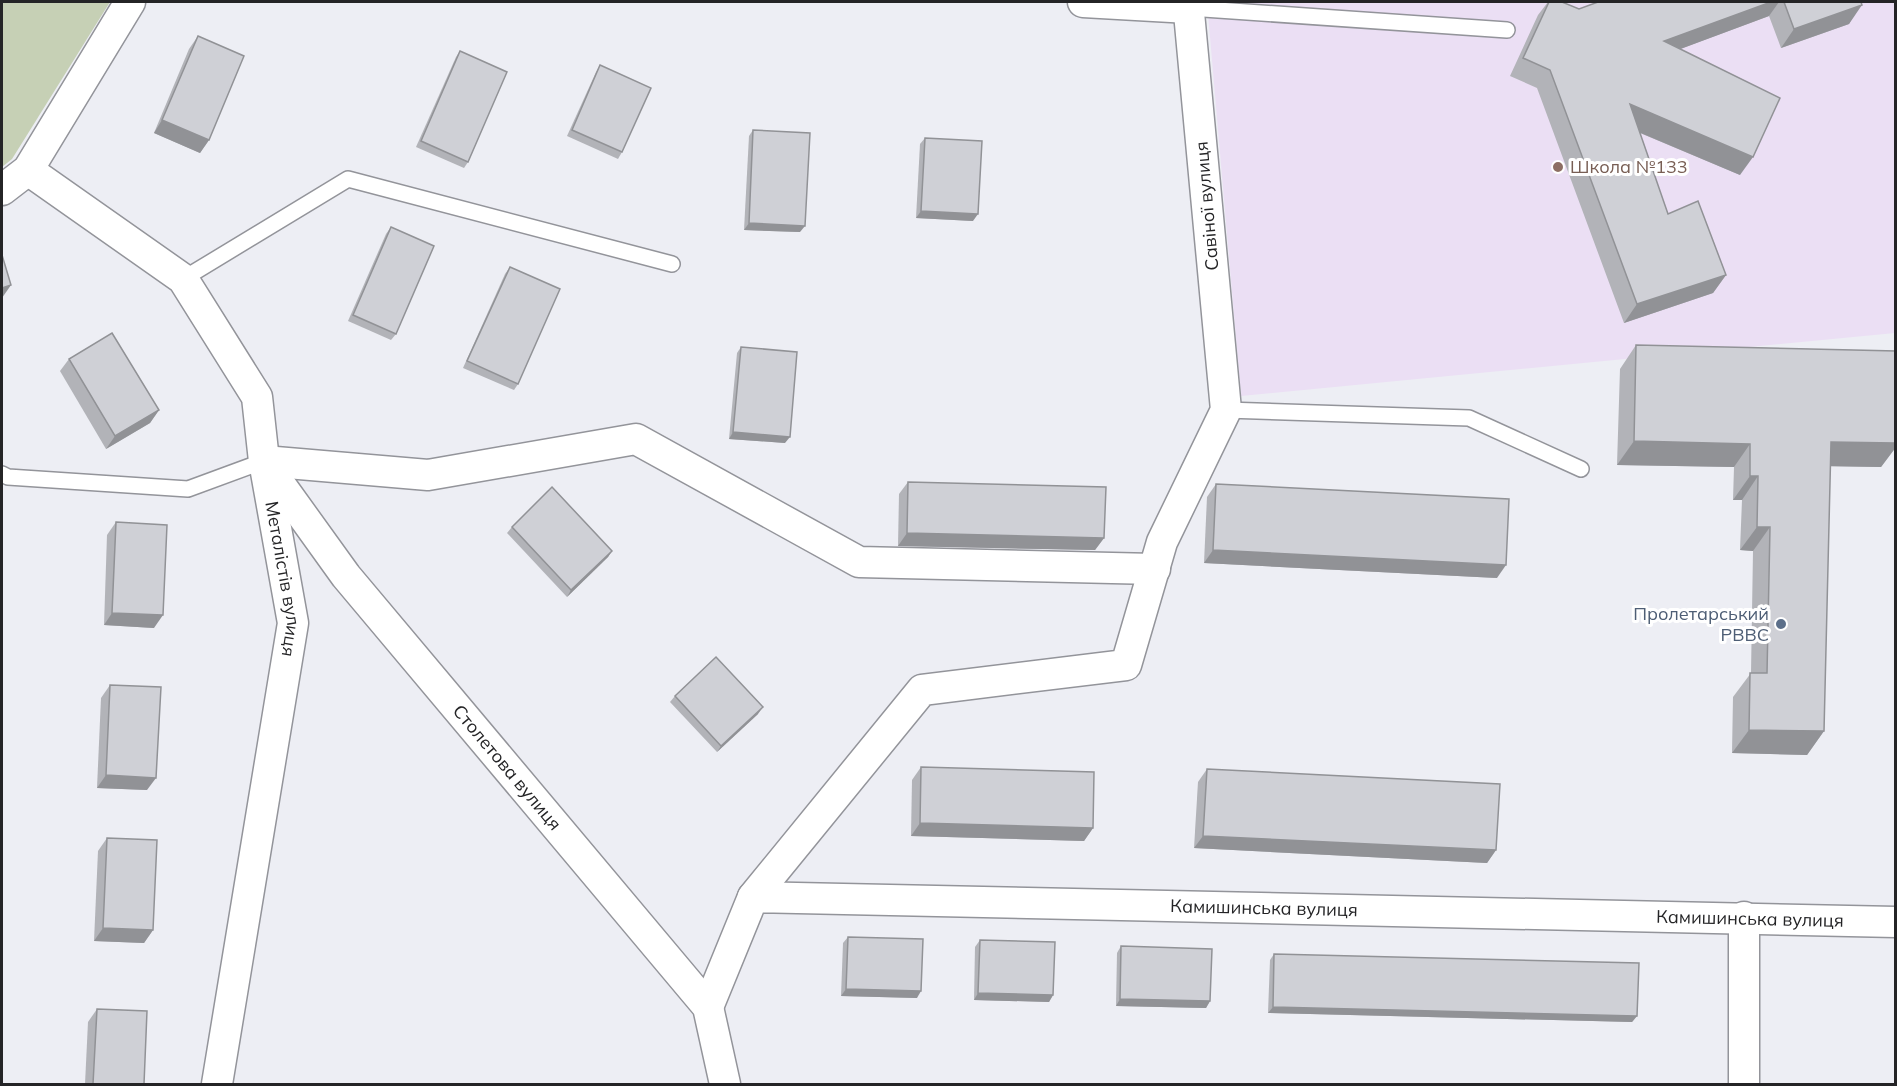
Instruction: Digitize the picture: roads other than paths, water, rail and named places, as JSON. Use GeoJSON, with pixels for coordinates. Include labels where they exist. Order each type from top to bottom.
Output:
{"type":"FeatureCollection","features":[{"type":"Feature","properties":{"kind":"street"},"geometry":{"type":"LineString","coordinates":[[2,190],[28,170],[130,2]]}},
{"type":"Feature","properties":{"kind":"street"},"geometry":{"type":"LineString","coordinates":[[1083,2],[1189,5]]}},
{"type":"Feature","properties":{"kind":"street","name":"Савіної вулиця"},"geometry":{"type":"LineString","coordinates":[[1189,5],[1226,410]]}},
{"type":"Feature","properties":{"kind":"street","name":"Металістів вулиця"},"geometry":{"type":"LineString","coordinates":[[28,170],[183,279],[257,397],[264,461],[293,623],[217,1084]]}},
{"type":"Feature","properties":{"kind":"street"},"geometry":{"type":"LineString","coordinates":[[708,1007],[753,897],[922,690],[1126,665],[1162,542],[1226,410]]}},
{"type":"Feature","properties":{"kind":"street"},"geometry":{"type":"LineString","coordinates":[[264,461],[428,475],[636,439],[859,562],[1155,568]]}},
{"type":"Feature","properties":{"kind":"street","name":"Столетова вулиця"},"geometry":{"type":"LineString","coordinates":[[264,461],[346,576],[708,1007],[725,1084]]}},
{"type":"Feature","properties":{"kind":"street","name":"Камишинська вулиця"},"geometry":{"type":"LineString","coordinates":[[753,897],[1896,922]]}},
{"type":"Feature","properties":{"kind":"street"},"geometry":{"type":"LineString","coordinates":[[1744,917],[1744,1084]]}},
{"type":"Feature","properties":{"kind":"lane"},"geometry":{"type":"LineString","coordinates":[[1189,5],[1507,30]]}},
{"type":"Feature","properties":{"kind":"lane"},"geometry":{"type":"LineString","coordinates":[[183,279],[348,179],[672,264]]}},
{"type":"Feature","properties":{"kind":"lane"},"geometry":{"type":"LineString","coordinates":[[1226,410],[1469,418],[1581,469]]}},
{"type":"Feature","properties":{"kind":"lane"},"geometry":{"type":"LineString","coordinates":[[2,474],[8,477],[188,489],[264,461]]}},
{"type":"Feature","properties":{"kind":"place","name":"Школа №133"},"geometry":{"type":"Point","coordinates":[1558,167]}},
{"type":"Feature","properties":{"kind":"place","name":"Пролетарський РВВС"},"geometry":{"type":"Point","coordinates":[1781,624]}}]}
